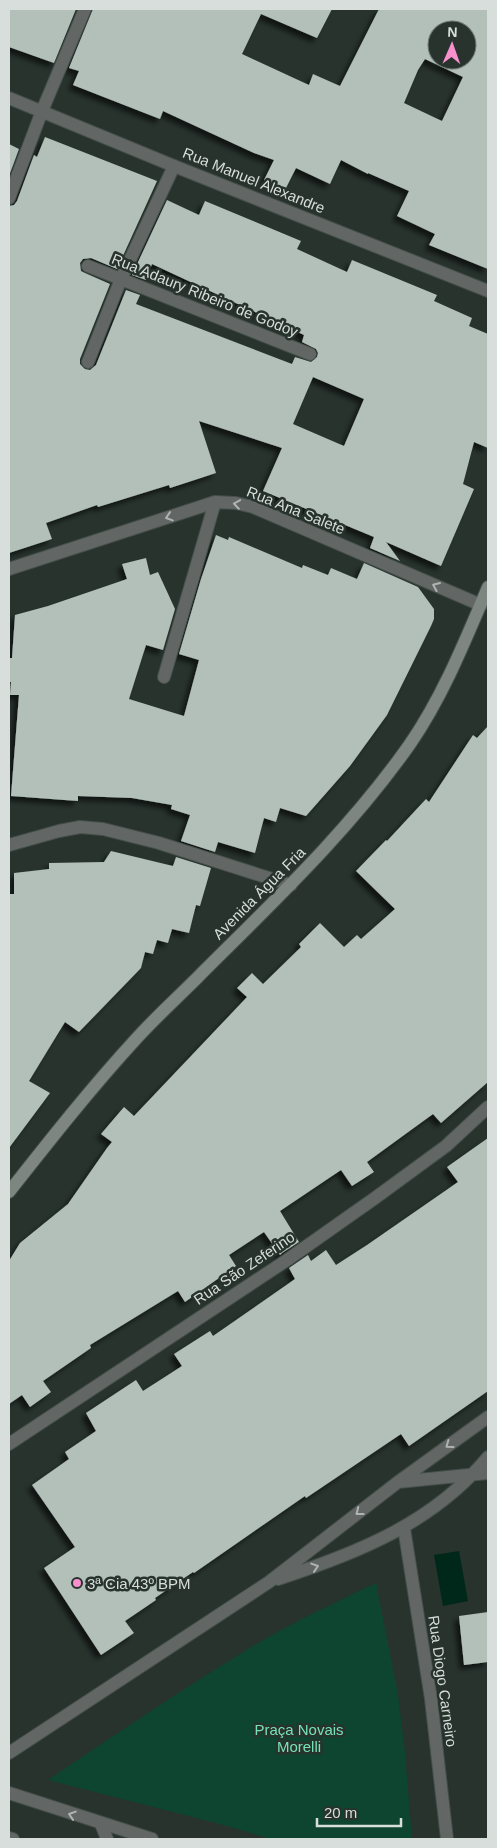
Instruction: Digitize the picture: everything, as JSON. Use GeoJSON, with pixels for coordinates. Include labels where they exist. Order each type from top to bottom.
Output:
{"type":"FeatureCollection","features":[{"type":"Feature","properties":{"kind":"main road","name":"Avenida Água Fria"},"geometry":{"type":"LineString","coordinates":[[9,1192],[53,1136],[136,1039],[327,847],[371,797],[410,743],[438,696],[488,587]]}},
{"type":"Feature","properties":{"kind":"street"},"geometry":{"type":"LineString","coordinates":[[9,198],[42,111],[85,9]]}},
{"type":"Feature","properties":{"kind":"street","name":"Rua Manuel Alexandre"},"geometry":{"type":"LineString","coordinates":[[9,98],[488,291]]}},
{"type":"Feature","properties":{"kind":"street"},"geometry":{"type":"LineString","coordinates":[[88,362],[121,279],[174,166]]}},
{"type":"Feature","properties":{"kind":"street","name":"Rua Adaury Ribeiro de Godoy"},"geometry":{"type":"LineString","coordinates":[[88,266],[310,354]]}},
{"type":"Feature","properties":{"kind":"street"},"geometry":{"type":"LineString","coordinates":[[164,677],[215,502]]}},
{"type":"Feature","properties":{"kind":"street","name":"Rua Ana Salete"},"geometry":{"type":"LineString","coordinates":[[9,569],[215,502],[236,503],[254,507],[480,605]]}},
{"type":"Feature","properties":{"kind":"street"},"geometry":{"type":"LineString","coordinates":[[9,845],[60,830],[80,827],[103,829],[159,843],[290,885]]}},
{"type":"Feature","properties":{"kind":"street","name":"Rua São Zeferino"},"geometry":{"type":"LineString","coordinates":[[9,1444],[287,1260],[376,1198],[446,1146],[488,1107]]}},
{"type":"Feature","properties":{"kind":"street"},"geometry":{"type":"LineString","coordinates":[[9,1753],[269,1582],[398,1482],[488,1417]]}},
{"type":"Feature","properties":{"kind":"street"},"geometry":{"type":"LineString","coordinates":[[269,1582],[335,1560],[404,1528],[472,1476],[488,1457]]}},
{"type":"Feature","properties":{"kind":"street"},"geometry":{"type":"LineString","coordinates":[[398,1482],[488,1474]]}},
{"type":"Feature","properties":{"kind":"street","name":"Rua Diogo Carneiro"},"geometry":{"type":"LineString","coordinates":[[404,1528],[431,1699],[446,1839]]}},
{"type":"Feature","properties":{"kind":"street"},"geometry":{"type":"LineString","coordinates":[[9,1794],[152,1839]]}},
{"type":"Feature","properties":{"kind":"street"},"geometry":{"type":"LineString","coordinates":[[102,1824],[107,1839]]}},
{"type":"Feature","properties":{"kind":"street"},"geometry":{"type":"LineString","coordinates":[[9,1838],[13,1839]]}},
{"type":"Feature","properties":{"kind":"green space","name":"Praça Novais Morelli"},"geometry":{"type":"Polygon","coordinates":[[[376,1583],[398,1695],[412,1839],[271,1839],[48,1780],[170,1698],[261,1641],[376,1583]]]}},
{"type":"Feature","properties":{"kind":"shaded area"},"geometry":{"type":"Polygon","coordinates":[[[459,1551],[468,1601],[443,1606],[434,1555],[459,1551]]]}},
{"type":"Feature","properties":{"kind":"building"},"geometry":{"type":"Polygon","coordinates":[[[9,9],[76,9],[54,63],[9,47],[9,9]]]}},
{"type":"Feature","properties":{"kind":"building"},"geometry":{"type":"Polygon","coordinates":[[[93,9],[332,9],[317,38],[261,14],[242,54],[309,85],[313,74],[340,86],[379,9],[488,9],[488,269],[429,245],[435,234],[397,216],[409,191],[368,174],[341,160],[330,184],[296,168],[286,188],[264,180],[274,160],[254,153],[163,111],[160,119],[73,85],[79,71],[69,68],[93,9]],[[427,20],[427,60],[425,59],[418,70],[404,103],[442,121],[463,77],[448,70],[477,70],[477,20],[427,20]]]}},
{"type":"Feature","properties":{"kind":"building"},"geometry":{"type":"Polygon","coordinates":[[[45,137],[157,181],[117,269],[91,258],[83,259],[80,263],[81,271],[110,284],[80,359],[80,364],[85,369],[90,370],[96,365],[126,290],[140,295],[136,304],[292,364],[295,357],[311,362],[317,357],[316,349],[302,342],[304,335],[152,264],[146,280],[132,275],[167,200],[199,215],[205,201],[301,241],[297,249],[347,272],[352,260],[437,295],[434,301],[472,318],[469,326],[488,334],[488,448],[474,442],[463,484],[474,489],[441,566],[386,542],[400,561],[370,548],[374,537],[263,491],[282,448],[199,421],[216,473],[170,488],[169,485],[98,507],[97,505],[46,523],[52,539],[9,553],[9,206],[14,205],[17,201],[34,155],[37,157],[45,137]],[[313,377],[293,424],[344,446],[364,399],[313,377]]]}},
{"type":"Feature","properties":{"kind":"building"},"geometry":{"type":"Polygon","coordinates":[[[9,144],[19,149],[9,176],[9,144]]]}},
{"type":"Feature","properties":{"kind":"building"},"geometry":{"type":"Polygon","coordinates":[[[216,535],[228,540],[229,537],[302,568],[303,565],[328,575],[331,568],[357,579],[364,563],[418,587],[434,609],[434,619],[431,626],[387,715],[350,766],[306,816],[280,808],[276,822],[264,818],[255,853],[218,842],[215,852],[181,841],[190,815],[171,809],[172,805],[132,798],[78,796],[78,801],[11,796],[19,695],[10,695],[11,682],[9,682],[9,658],[12,658],[15,615],[48,606],[127,579],[122,564],[146,558],[150,575],[158,572],[175,609],[163,650],[146,645],[129,699],[184,716],[199,660],[179,654],[216,535]]]}},
{"type":"Feature","properties":{"kind":"building"},"geometry":{"type":"Polygon","coordinates":[[[488,726],[488,1082],[441,1123],[433,1114],[367,1162],[374,1172],[352,1186],[341,1170],[280,1211],[299,1242],[280,1255],[264,1232],[229,1255],[236,1266],[185,1302],[178,1291],[90,1345],[91,1348],[43,1381],[51,1392],[30,1407],[22,1395],[9,1404],[9,1261],[20,1243],[68,1204],[112,1142],[101,1134],[124,1107],[134,1116],[247,997],[237,988],[252,973],[263,984],[301,947],[299,944],[320,923],[344,947],[357,935],[361,939],[395,909],[356,871],[426,799],[429,802],[473,735],[477,738],[488,726]]]}},
{"type":"Feature","properties":{"kind":"building"},"geometry":{"type":"Polygon","coordinates":[[[111,851],[173,866],[176,857],[211,868],[200,906],[196,905],[189,933],[172,929],[168,943],[157,940],[153,954],[145,952],[141,968],[79,1032],[65,1022],[29,1081],[50,1093],[9,1148],[9,894],[14,894],[14,873],[49,869],[49,863],[104,862],[111,851]]]}},
{"type":"Feature","properties":{"kind":"building"},"geometry":{"type":"Polygon","coordinates":[[[488,1138],[488,1391],[409,1446],[401,1434],[193,1572],[125,1621],[134,1633],[101,1655],[44,1568],[75,1547],[32,1485],[69,1459],[65,1452],[96,1431],[86,1413],[136,1380],[143,1391],[182,1366],[174,1354],[210,1331],[213,1336],[295,1279],[289,1268],[308,1255],[311,1261],[326,1250],[336,1265],[367,1245],[458,1182],[447,1167],[488,1138]]]}},
{"type":"Feature","properties":{"kind":"building"},"geometry":{"type":"Polygon","coordinates":[[[488,1612],[488,1662],[464,1665],[459,1616],[488,1612]]]}},
{"type":"Feature","properties":{"kind":"place","name":"3ª Cia 43º BPM"},"geometry":{"type":"Point","coordinates":[77,1583]}}]}
